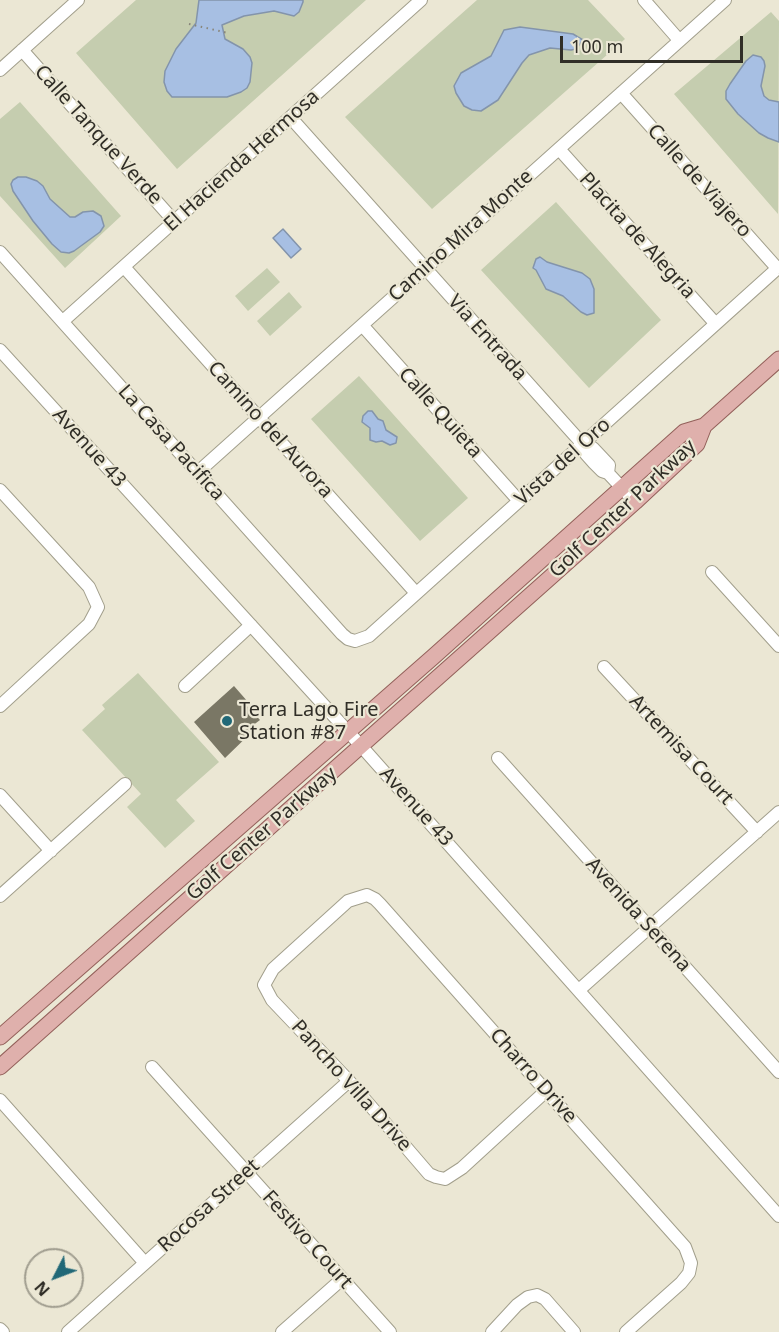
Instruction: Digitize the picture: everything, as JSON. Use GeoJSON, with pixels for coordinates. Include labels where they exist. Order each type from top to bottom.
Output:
{"type":"FeatureCollection","features":[{"type":"Feature","properties":{"kind":"main road","name":"Golf Center Parkway"},"geometry":{"type":"LineString","coordinates":[[0,1037],[684,432],[704,426],[779,359]]}},
{"type":"Feature","properties":{"kind":"main road","name":"Golf Center Parkway"},"geometry":{"type":"LineString","coordinates":[[0,1067],[635,502],[697,444],[704,426]]}},
{"type":"Feature","properties":{"kind":"street"},"geometry":{"type":"LineString","coordinates":[[0,70],[78,0]]}},
{"type":"Feature","properties":{"kind":"street","name":"El Hacienda Hermosa"},"geometry":{"type":"LineString","coordinates":[[63,321],[421,0]]}},
{"type":"Feature","properties":{"kind":"street"},"geometry":{"type":"LineString","coordinates":[[644,0],[679,40]]}},
{"type":"Feature","properties":{"kind":"street","name":"Camino Mira Monte"},"geometry":{"type":"LineString","coordinates":[[198,472],[725,0]]}},
{"type":"Feature","properties":{"kind":"street","name":"Calle Tanque Verde"},"geometry":{"type":"LineString","coordinates":[[22,50],[174,221]]}},
{"type":"Feature","properties":{"kind":"street","name":"Calle de Viajero"},"geometry":{"type":"LineString","coordinates":[[621,93],[778,268]]}},
{"type":"Feature","properties":{"kind":"street","name":"Via Entrada"},"geometry":{"type":"LineString","coordinates":[[291,118],[585,447],[593,448],[609,465],[608,473],[635,502]]}},
{"type":"Feature","properties":{"kind":"street","name":"Placita de Alegria"},"geometry":{"type":"LineString","coordinates":[[559,149],[715,324]]}},
{"type":"Feature","properties":{"kind":"street","name":"La Casa Pacifica"},"geometry":{"type":"LineString","coordinates":[[0,252],[342,634]]}},
{"type":"Feature","properties":{"kind":"street","name":"Camino del Aurora"},"geometry":{"type":"LineString","coordinates":[[123,267],[416,593]]}},
{"type":"Feature","properties":{"kind":"street","name":"Vista del Oro"},"geometry":{"type":"LineString","coordinates":[[342,634],[348,639],[362,640],[369,636],[519,501],[585,447],[778,268]]}},
{"type":"Feature","properties":{"kind":"street","name":"Calle Quieta"},"geometry":{"type":"LineString","coordinates":[[362,325],[519,501]]}},
{"type":"Feature","properties":{"kind":"street","name":"Avenue 43"},"geometry":{"type":"LineString","coordinates":[[0,350],[348,731],[779,1216]]}},
{"type":"Feature","properties":{"kind":"street"},"geometry":{"type":"LineString","coordinates":[[0,490],[89,587],[98,607],[89,624],[0,706]]}},
{"type":"Feature","properties":{"kind":"street"},"geometry":{"type":"LineString","coordinates":[[712,572],[779,646]]}},
{"type":"Feature","properties":{"kind":"street"},"geometry":{"type":"LineString","coordinates":[[185,686],[251,625]]}},
{"type":"Feature","properties":{"kind":"street","name":"Artemisa Court"},"geometry":{"type":"LineString","coordinates":[[604,667],[757,832]]}},
{"type":"Feature","properties":{"kind":"street","name":"Avenida Serena"},"geometry":{"type":"LineString","coordinates":[[498,758],[779,1072]]}},
{"type":"Feature","properties":{"kind":"street"},"geometry":{"type":"LineString","coordinates":[[0,896],[125,784]]}},
{"type":"Feature","properties":{"kind":"street"},"geometry":{"type":"LineString","coordinates":[[0,795],[51,851]]}},
{"type":"Feature","properties":{"kind":"street"},"geometry":{"type":"LineString","coordinates":[[579,990],[779,812]]}},
{"type":"Feature","properties":{"kind":"street","name":"Pancho Villa Drive"},"geometry":{"type":"LineString","coordinates":[[367,895],[348,901],[273,969],[264,985],[272,1000],[350,1081],[429,1174],[445,1179],[462,1168],[546,1090]]}},
{"type":"Feature","properties":{"kind":"street","name":"Charro Drive"},"geometry":{"type":"LineString","coordinates":[[367,895],[380,904],[685,1247],[692,1263],[688,1273],[681,1283],[626,1332]]}},
{"type":"Feature","properties":{"kind":"street","name":"Festivo Court"},"geometry":{"type":"LineString","coordinates":[[152,1067],[390,1332]]}},
{"type":"Feature","properties":{"kind":"street","name":"Rocosa Street"},"geometry":{"type":"LineString","coordinates":[[68,1332],[350,1081]]}},
{"type":"Feature","properties":{"kind":"street"},"geometry":{"type":"LineString","coordinates":[[0,1100],[146,1263]]}},
{"type":"Feature","properties":{"kind":"street"},"geometry":{"type":"LineString","coordinates":[[282,1332],[342,1279]]}},
{"type":"Feature","properties":{"kind":"street"},"geometry":{"type":"LineString","coordinates":[[492,1332],[517,1305],[528,1297],[537,1295],[545,1299],[574,1332]]}},
{"type":"Feature","properties":{"kind":"path"},"geometry":{"type":"LineString","coordinates":[[189,24],[228,33]]}},
{"type":"Feature","properties":{"kind":"green space"},"geometry":{"type":"Polygon","coordinates":[[[136,0],[366,0],[177,169],[76,53],[136,0]]]}},
{"type":"Feature","properties":{"kind":"green space"},"geometry":{"type":"Polygon","coordinates":[[[477,0],[588,0],[625,39],[432,209],[345,117],[477,0]]]}},
{"type":"Feature","properties":{"kind":"green space"},"geometry":{"type":"Polygon","coordinates":[[[771,12],[779,21],[778,214],[674,94],[771,12]]]}},
{"type":"Feature","properties":{"kind":"green space"},"geometry":{"type":"Polygon","coordinates":[[[20,102],[121,216],[65,268],[0,196],[0,119],[20,102]]]}},
{"type":"Feature","properties":{"kind":"green space"},"geometry":{"type":"Polygon","coordinates":[[[556,202],[661,320],[589,388],[481,270],[556,202]]]}},
{"type":"Feature","properties":{"kind":"green space"},"geometry":{"type":"Polygon","coordinates":[[[267,268],[280,282],[248,311],[235,296],[267,268]]]}},
{"type":"Feature","properties":{"kind":"green space"},"geometry":{"type":"Polygon","coordinates":[[[289,292],[302,307],[270,336],[257,321],[289,292]]]}},
{"type":"Feature","properties":{"kind":"green space"},"geometry":{"type":"Polygon","coordinates":[[[359,376],[468,498],[420,541],[311,419],[359,376]]]}},
{"type":"Feature","properties":{"kind":"green space"},"geometry":{"type":"Polygon","coordinates":[[[138,673],[219,762],[176,800],[195,821],[165,848],[127,807],[141,794],[82,730],[105,709],[102,705],[138,673]]]}},
{"type":"Feature","properties":{"kind":"water"},"geometry":{"type":"Polygon","coordinates":[[[199,0],[303,0],[303,2],[299,12],[294,16],[274,11],[244,16],[222,25],[225,39],[243,49],[250,57],[252,63],[247,88],[227,97],[172,97],[164,82],[165,71],[176,49],[196,23],[199,0]]]}},
{"type":"Feature","properties":{"kind":"water"},"geometry":{"type":"Polygon","coordinates":[[[520,27],[573,34],[583,40],[576,49],[550,48],[529,55],[498,100],[481,111],[464,106],[454,86],[461,73],[491,56],[504,30],[520,27]]]}},
{"type":"Feature","properties":{"kind":"water"},"geometry":{"type":"Polygon","coordinates":[[[753,55],[761,57],[764,61],[761,86],[764,96],[769,100],[779,102],[779,142],[759,133],[738,114],[726,99],[726,91],[730,84],[753,55]]]}},
{"type":"Feature","properties":{"kind":"water"},"geometry":{"type":"Polygon","coordinates":[[[18,177],[37,181],[43,186],[50,199],[70,217],[93,211],[101,216],[104,226],[100,232],[74,251],[61,252],[33,221],[13,191],[11,184],[18,177]]]}},
{"type":"Feature","properties":{"kind":"water"},"geometry":{"type":"Polygon","coordinates":[[[283,229],[301,249],[291,258],[273,238],[283,229]]]}},
{"type":"Feature","properties":{"kind":"water"},"geometry":{"type":"Polygon","coordinates":[[[540,257],[547,262],[582,273],[590,279],[594,289],[594,313],[587,315],[581,312],[563,296],[546,289],[533,268],[536,259],[540,257]]]}},
{"type":"Feature","properties":{"kind":"water"},"geometry":{"type":"Polygon","coordinates":[[[368,411],[372,411],[378,419],[383,421],[386,430],[397,437],[396,443],[390,445],[382,441],[370,440],[370,428],[362,422],[363,416],[368,411]]]}},
{"type":"Feature","properties":{"kind":"building","name":"Terra Lago Fire Station #87"},"geometry":{"type":"Polygon","coordinates":[[[234,686],[248,702],[246,705],[260,720],[252,726],[255,729],[225,758],[194,722],[234,686]]]}},
{"type":"Feature","properties":{"kind":"place","name":"Terra Lago Fire Station #87"},"geometry":{"type":"Point","coordinates":[227,721]}}]}
